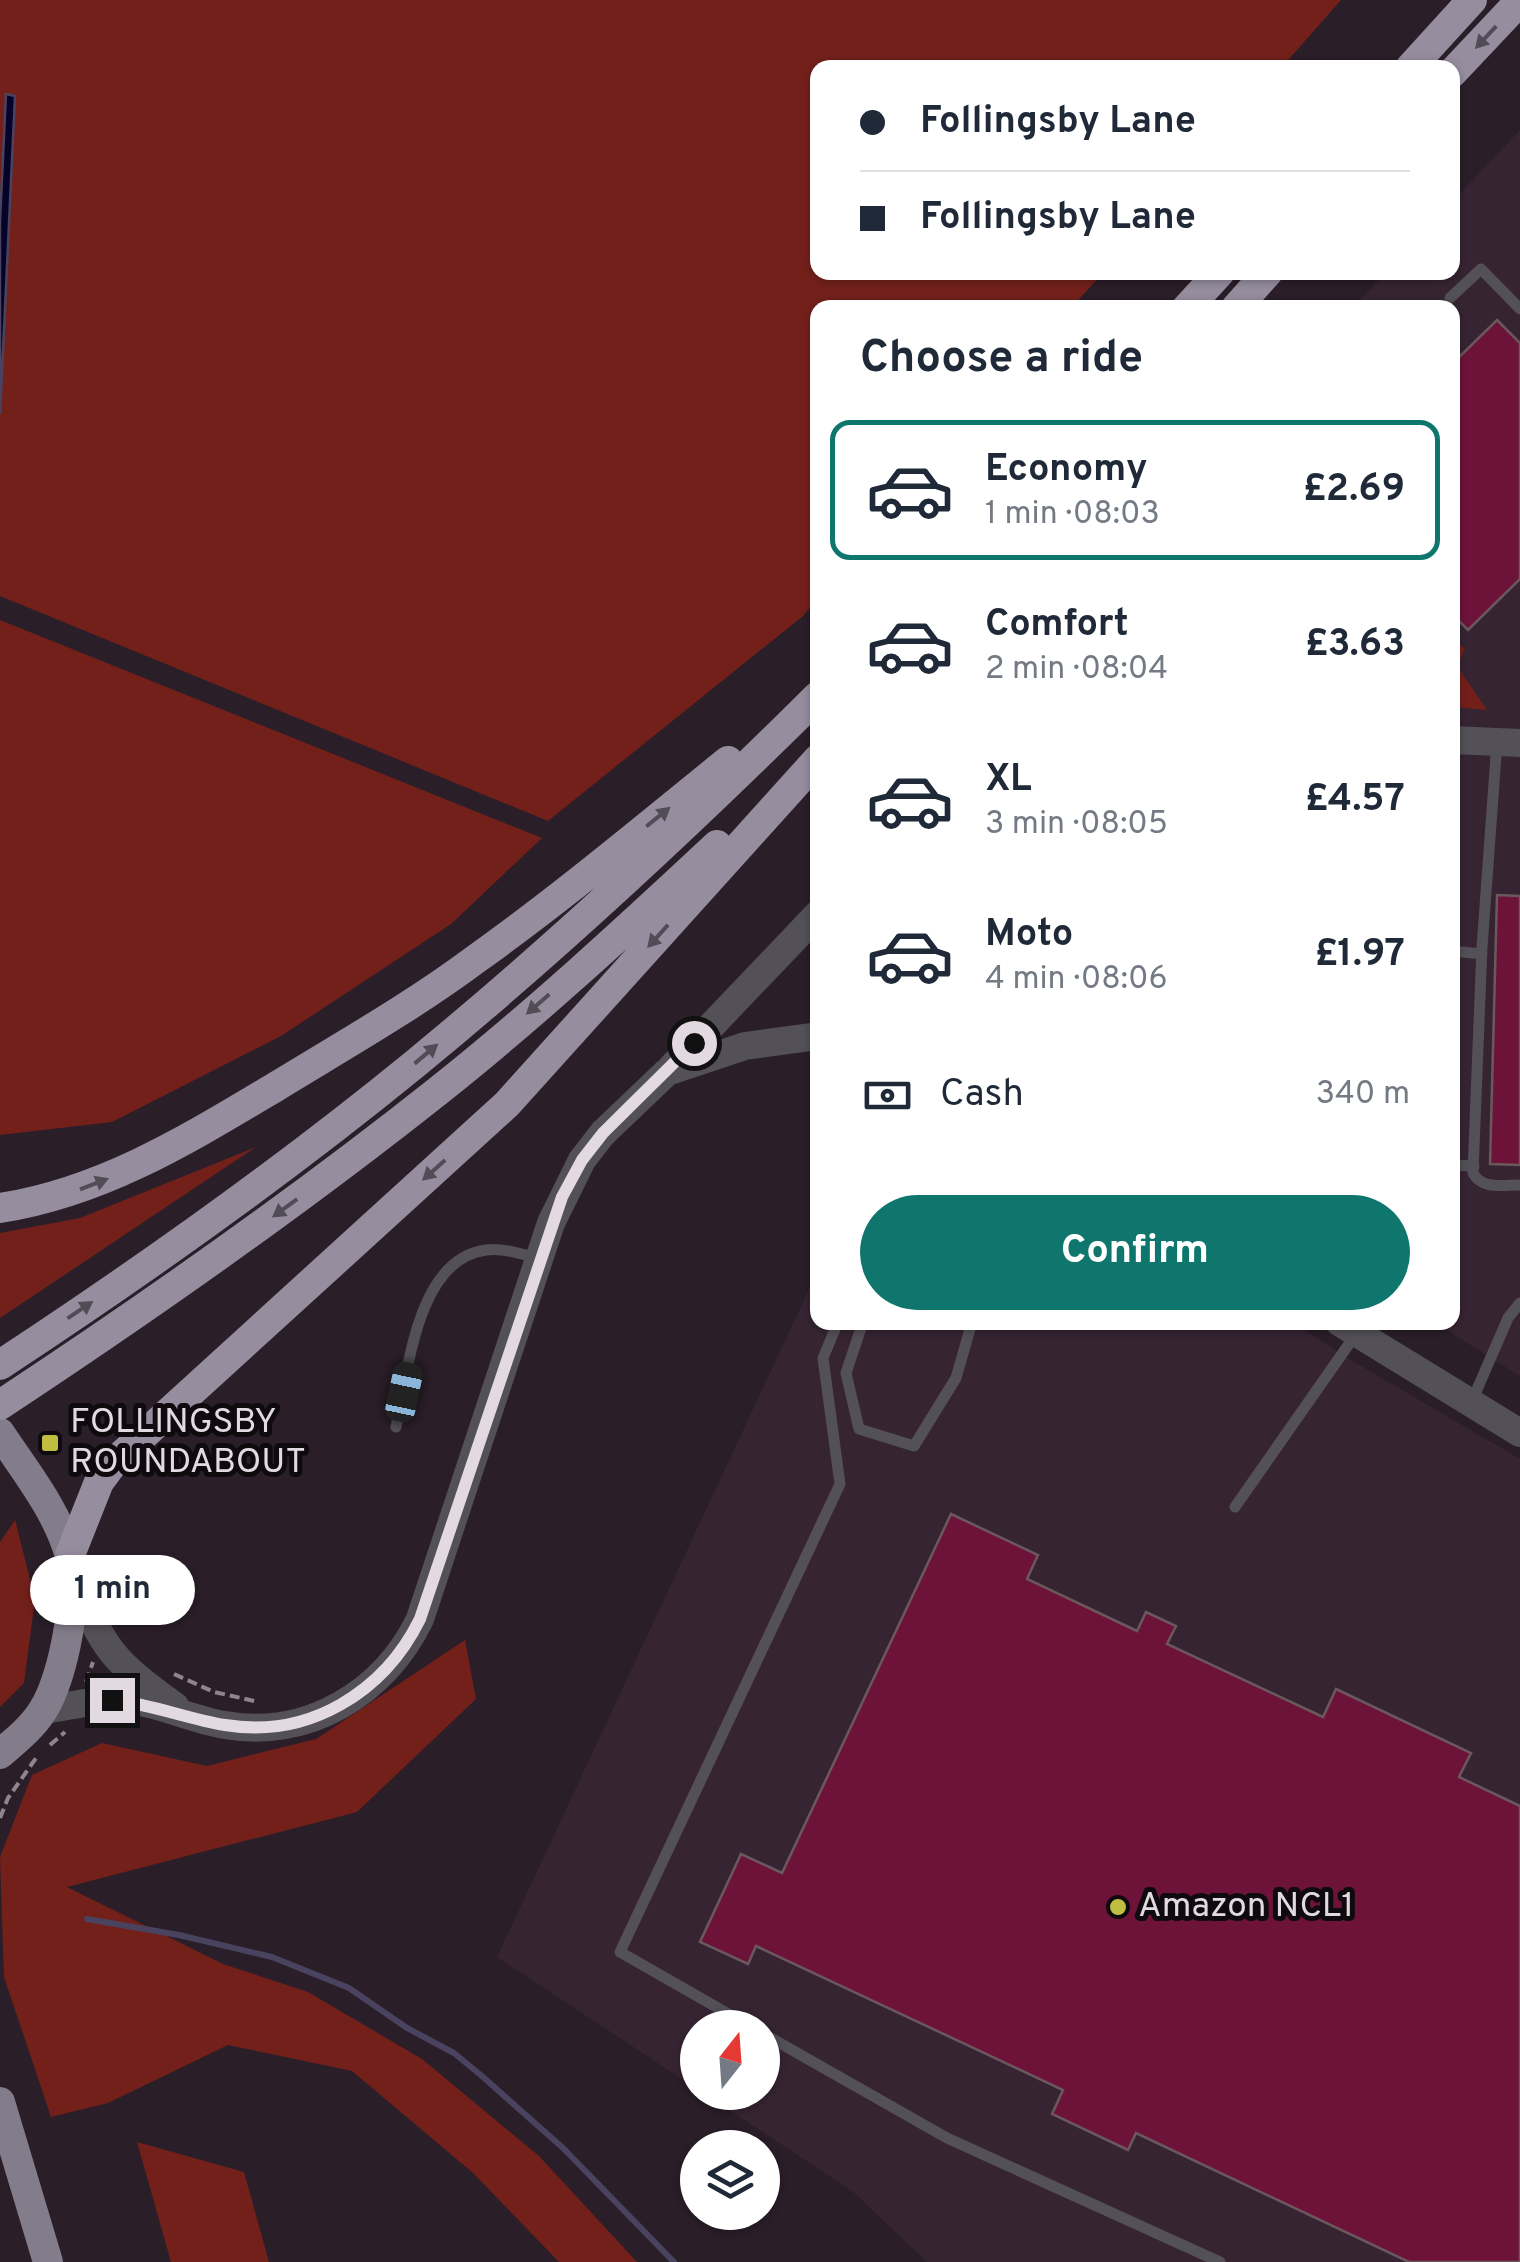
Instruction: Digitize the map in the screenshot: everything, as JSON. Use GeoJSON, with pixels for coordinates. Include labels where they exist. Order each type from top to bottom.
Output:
{"type":"FeatureCollection","features":[{"type":"Feature","properties":{"kind":"highway"},"geometry":{"type":"LineString","coordinates":[[1417,60],[1472,0]]}},
{"type":"Feature","properties":{"kind":"highway"},"geometry":{"type":"LineString","coordinates":[[1460,65],[1520,1]]}},
{"type":"Feature","properties":{"kind":"highway"},"geometry":{"type":"LineString","coordinates":[[1195,300],[1213,280]]}},
{"type":"Feature","properties":{"kind":"highway"},"geometry":{"type":"LineString","coordinates":[[1243,300],[1261,280]]}},
{"type":"Feature","properties":{"kind":"highway"},"geometry":{"type":"LineString","coordinates":[[0,1208],[89,1187],[146,1162],[394,1014],[475,960],[810,699]]}},
{"type":"Feature","properties":{"kind":"highway"},"geometry":{"type":"LineString","coordinates":[[0,1365],[164,1253],[414,1064],[549,950],[702,810],[810,701]]}},
{"type":"Feature","properties":{"kind":"highway"},"geometry":{"type":"LineString","coordinates":[[0,1405],[141,1312],[441,1089],[657,901],[810,758]]}},
{"type":"Feature","properties":{"kind":"highway"},"geometry":{"type":"LineString","coordinates":[[74,1554],[99,1482],[113,1464],[507,1104],[810,769]]}},
{"type":"Feature","properties":{"kind":"main road"},"geometry":{"type":"LineString","coordinates":[[0,1433],[74,1554],[57,1684],[43,1710],[0,1754]]}},
{"type":"Feature","properties":{"kind":"main road"},"geometry":{"type":"LineString","coordinates":[[0,2102],[48,2262]]}},
{"type":"Feature","properties":{"kind":"street"},"geometry":{"type":"LineString","coordinates":[[1460,740],[1508,743]]}},
{"type":"Feature","properties":{"kind":"street"},"geometry":{"type":"LineString","coordinates":[[43,1710],[112,1700],[235,1726],[271,1727],[322,1715],[369,1688],[406,1648],[420,1619],[539,1260],[562,1197],[582,1160],[603,1133],[810,922]]}},
{"type":"Feature","properties":{"kind":"street"},"geometry":{"type":"LineString","coordinates":[[667,1072],[745,1046],[810,1037]]}},
{"type":"Feature","properties":{"kind":"street"},"geometry":{"type":"LineString","coordinates":[[1351,1330],[1520,1433]]}},
{"type":"Feature","properties":{"kind":"street"},"geometry":{"type":"LineString","coordinates":[[74,1554],[106,1648],[129,1673],[184,1713]]}},
{"type":"Feature","properties":{"kind":"lane"},"geometry":{"type":"LineString","coordinates":[[1450,298],[1481,270],[1520,309]]}},
{"type":"Feature","properties":{"kind":"lane"},"geometry":{"type":"LineString","coordinates":[[1508,743],[1482,954],[1474,1166],[1477,1181],[1520,1186]]}},
{"type":"Feature","properties":{"kind":"lane"},"geometry":{"type":"LineString","coordinates":[[1460,952],[1482,954]]}},
{"type":"Feature","properties":{"kind":"lane"},"geometry":{"type":"LineString","coordinates":[[1460,1165],[1474,1166]]}},
{"type":"Feature","properties":{"kind":"lane"},"geometry":{"type":"LineString","coordinates":[[396,1427],[426,1300],[450,1267],[468,1254],[484,1250],[539,1260]]}},
{"type":"Feature","properties":{"kind":"lane"},"geometry":{"type":"LineString","coordinates":[[1470,1405],[1508,1318],[1520,1303]]}},
{"type":"Feature","properties":{"kind":"lane"},"geometry":{"type":"LineString","coordinates":[[722,2010],[620,1952],[840,1484],[823,1358],[835,1330]]}},
{"type":"Feature","properties":{"kind":"lane"},"geometry":{"type":"LineString","coordinates":[[859,1330],[846,1372],[859,1429],[914,1446],[956,1378],[970,1330]]}},
{"type":"Feature","properties":{"kind":"lane"},"geometry":{"type":"LineString","coordinates":[[1235,1507],[1347,1330]]}},
{"type":"Feature","properties":{"kind":"lane"},"geometry":{"type":"LineString","coordinates":[[780,2043],[947,2138],[1220,2262]]}},
{"type":"Feature","properties":{"kind":"path"},"geometry":{"type":"LineString","coordinates":[[74,1554],[94,1554],[114,1608]]}},
{"type":"Feature","properties":{"kind":"path"},"geometry":{"type":"LineString","coordinates":[[0,1818],[31,1763],[59,1736],[88,1719],[83,1691],[94,1660],[106,1648]]}},
{"type":"Feature","properties":{"kind":"path"},"geometry":{"type":"LineString","coordinates":[[168,1672],[214,1692],[255,1702],[275,1702]]}},
{"type":"Feature","properties":{"kind":"shaded area"},"geometry":{"type":"Polygon","coordinates":[[[0,0],[1341,0],[1288,60],[810,60],[810,280],[1097,280],[1078,300],[810,300],[810,608],[548,821],[0,596],[0,0]]]}},
{"type":"Feature","properties":{"kind":"shaded area"},"geometry":{"type":"Polygon","coordinates":[[[6,94],[15,96],[0,414],[0,221],[6,94]]]}},
{"type":"Feature","properties":{"kind":"shaded area"},"geometry":{"type":"Polygon","coordinates":[[[1520,130],[1520,1376],[1446,1330],[1460,1330],[1460,300],[1360,300],[1378,280],[1460,280],[1460,194],[1520,130]]]}},
{"type":"Feature","properties":{"kind":"shaded area"},"geometry":{"type":"Polygon","coordinates":[[[0,620],[542,838],[451,924],[281,1036],[112,1122],[0,1135],[0,620]]]}},
{"type":"Feature","properties":{"kind":"shaded area"},"geometry":{"type":"Polygon","coordinates":[[[1460,670],[1487,710],[1460,708],[1460,670]]]}},
{"type":"Feature","properties":{"kind":"shaded area"},"geometry":{"type":"Polygon","coordinates":[[[256,1147],[0,1318],[0,1233],[80,1218],[256,1147]]]}},
{"type":"Feature","properties":{"kind":"shaded area"},"geometry":{"type":"Polygon","coordinates":[[[810,1287],[810,1330],[1304,1330],[1520,1459],[1520,2262],[927,2262],[852,2191],[780,2144],[780,2130],[759,2130],[729,2110],[780,2110],[780,2010],[680,2010],[680,2078],[497,1957],[810,1287]]]}},
{"type":"Feature","properties":{"kind":"shaded area"},"geometry":{"type":"Polygon","coordinates":[[[15,1520],[35,1599],[24,1683],[0,1707],[0,1542],[15,1520]]]}},
{"type":"Feature","properties":{"kind":"shaded area"},"geometry":{"type":"Polygon","coordinates":[[[465,1640],[476,1699],[357,1812],[67,1887],[223,1964],[308,1992],[422,2059],[539,2156],[637,2262],[559,2262],[473,2173],[352,2071],[228,2045],[108,2103],[51,2117],[4,1977],[0,1857],[32,1775],[102,1743],[207,1766],[316,1739],[465,1640]]]}},
{"type":"Feature","properties":{"kind":"shaded area"},"geometry":{"type":"Polygon","coordinates":[[[137,2142],[244,2172],[269,2262],[171,2262],[137,2142]]]}},
{"type":"Feature","properties":{"kind":"building"},"geometry":{"type":"Polygon","coordinates":[[[1497,320],[1520,343],[1520,579],[1468,630],[1460,622],[1460,356],[1497,320]]]}},
{"type":"Feature","properties":{"kind":"building"},"geometry":{"type":"Polygon","coordinates":[[[1497,895],[1520,896],[1520,1165],[1490,1164],[1497,895]]]}},
{"type":"Feature","properties":{"kind":"building","name":"Amazon NCL1"},"geometry":{"type":"Polygon","coordinates":[[[951,1514],[1038,1555],[1027,1579],[1137,1631],[1146,1612],[1176,1626],[1167,1644],[1323,1717],[1336,1689],[1471,1753],[1459,1777],[1520,1806],[1520,2262],[1409,2262],[1136,2133],[1128,2150],[1052,2114],[1063,2090],[756,1946],[748,1964],[700,1942],[741,1854],[782,1873],[951,1514]]]}},
{"type":"Feature","properties":{"kind":"waterway"},"geometry":{"type":"LineString","coordinates":[[87,1919],[272,1957],[349,1988],[407,2028],[454,2053],[483,2077],[563,2148],[674,2262]]}},
{"type":"Feature","properties":{"kind":"place","name":"FOLLINGSBY ROUNDABOUT"},"geometry":{"type":"Point","coordinates":[50,1443]}},
{"type":"Feature","properties":{"kind":"place","name":"Amazon NCL1"},"geometry":{"type":"Point","coordinates":[1118,1907]}},
{"type":"Feature","properties":{"kind":"route"},"geometry":{"type":"LineString","coordinates":[[112,1700],[141,1702],[223,1725],[271,1727],[297,1723],[322,1715],[369,1688],[406,1648],[420,1619],[562,1197],[582,1160],[603,1133],[694,1043]]}}]}
